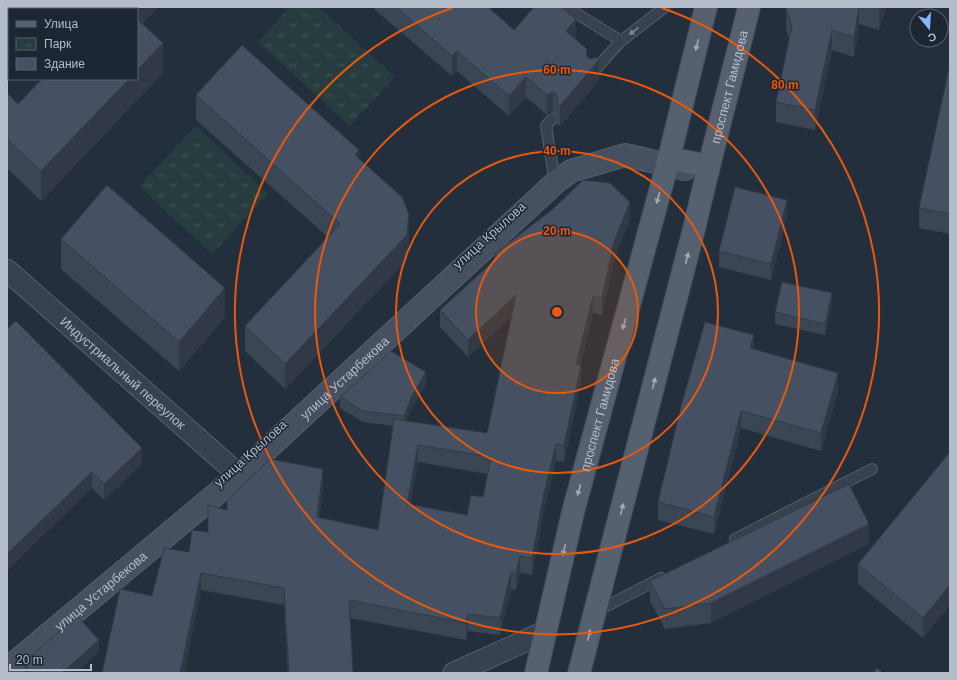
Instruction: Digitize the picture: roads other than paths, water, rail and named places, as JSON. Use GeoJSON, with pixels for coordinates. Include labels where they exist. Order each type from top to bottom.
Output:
{"type":"FeatureCollection","features":[{"type":"Feature","properties":{"kind":"main road","name":"проспект Гамидова"},"geometry":{"type":"LineString","coordinates":[[536,673],[573,512],[668,162],[706,7]]}},
{"type":"Feature","properties":{"kind":"main road","name":"проспект Гамидова"},"geometry":{"type":"LineString","coordinates":[[579,673],[707,170],[725,109],[749,7]]}},
{"type":"Feature","properties":{"kind":"main road","name":"улица Крылова"},"geometry":{"type":"LineString","coordinates":[[7,657],[236,473],[555,179],[570,168],[626,150],[668,162]]}},
{"type":"Feature","properties":{"kind":"main road"},"geometry":{"type":"LineString","coordinates":[[668,162],[707,170]]}},
{"type":"Feature","properties":{"kind":"main road","name":"улица Устарбекова"},"geometry":{"type":"LineString","coordinates":[[7,669],[236,473]]}},
{"type":"Feature","properties":{"kind":"street","name":"Индустриальный переулок"},"geometry":{"type":"LineString","coordinates":[[7,270],[236,473]]}},
{"type":"Feature","properties":{"kind":"street"},"geometry":{"type":"LineString","coordinates":[[454,673],[545,632]]}},
{"type":"Feature","properties":{"kind":"lane"},"geometry":{"type":"LineString","coordinates":[[566,7],[620,41]]}},
{"type":"Feature","properties":{"kind":"lane"},"geometry":{"type":"LineString","coordinates":[[592,74],[620,41],[665,7]]}},
{"type":"Feature","properties":{"kind":"lane"},"geometry":{"type":"LineString","coordinates":[[552,119],[546,126],[555,179]]}},
{"type":"Feature","properties":{"kind":"lane"},"geometry":{"type":"LineString","coordinates":[[723,546],[872,469]]}},
{"type":"Feature","properties":{"kind":"lane"},"geometry":{"type":"LineString","coordinates":[[595,612],[673,572]]}}]}
